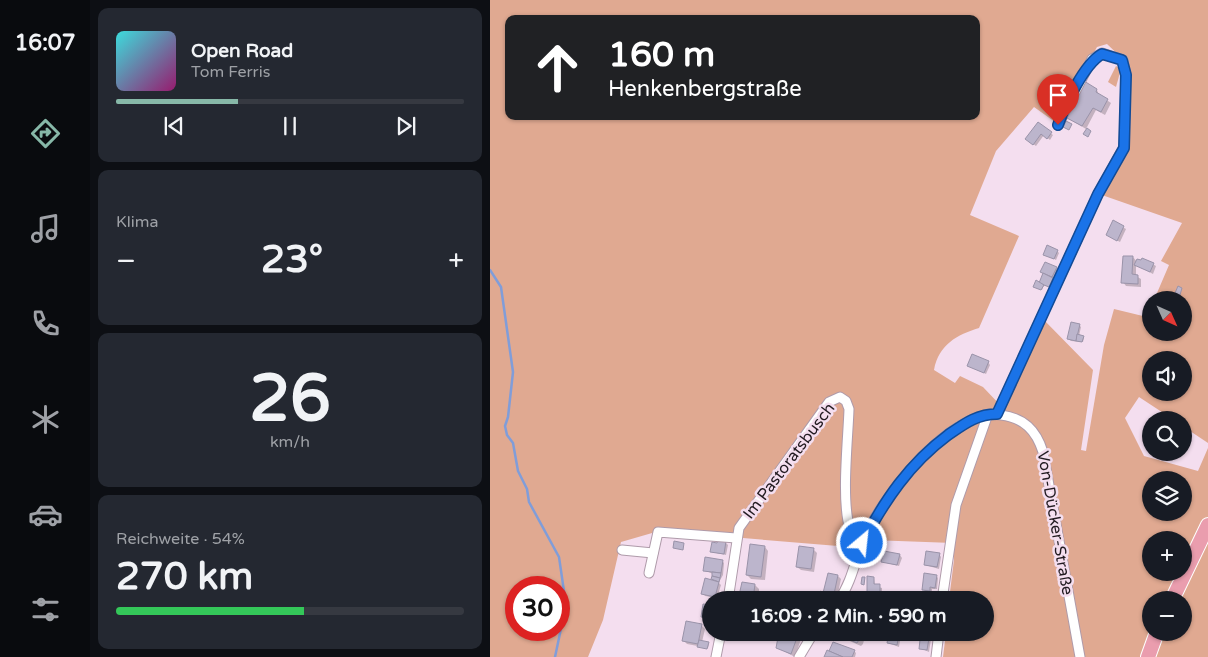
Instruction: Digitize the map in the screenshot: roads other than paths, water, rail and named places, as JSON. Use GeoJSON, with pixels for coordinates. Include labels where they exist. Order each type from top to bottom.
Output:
{"type":"FeatureCollection","features":[{"type":"Feature","properties":{"kind":"main road"},"geometry":{"type":"LineString","coordinates":[[1176,591],[1208,525]]}},
{"type":"Feature","properties":{"kind":"main road"},"geometry":{"type":"LineString","coordinates":[[1148,657],[1154,641]]}},
{"type":"Feature","properties":{"kind":"street"},"geometry":{"type":"LineString","coordinates":[[943,591],[956,506],[992,414],[1098,194],[1124,148],[1126,75],[1122,60],[1102,54],[1092,59],[1058,125]]}},
{"type":"Feature","properties":{"kind":"street","name":"Im Pastoratsbusch"},"geometry":{"type":"LineString","coordinates":[[729,591],[739,528],[829,402],[840,397],[846,400],[849,409],[846,473],[850,530],[856,540],[862,543]]}},
{"type":"Feature","properties":{"kind":"street"},"geometry":{"type":"LineString","coordinates":[[844,591],[857,562],[862,543],[883,504],[911,466],[928,450],[957,429],[976,417],[992,414]]}},
{"type":"Feature","properties":{"kind":"street","name":"Von-Dücker-Straße"},"geometry":{"type":"LineString","coordinates":[[992,414],[1007,415],[1027,424],[1034,430],[1040,443],[1080,657]]}},
{"type":"Feature","properties":{"kind":"street","name":"Im Pastoratsbusch"},"geometry":{"type":"LineString","coordinates":[[649,573],[658,532],[736,538]]}},
{"type":"Feature","properties":{"kind":"street"},"geometry":{"type":"LineString","coordinates":[[622,550],[653,553]]}},
{"type":"Feature","properties":{"kind":"street"},"geometry":{"type":"LineString","coordinates":[[716,657],[719,641]]}},
{"type":"Feature","properties":{"kind":"street"},"geometry":{"type":"LineString","coordinates":[[799,657],[809,641]]}},
{"type":"Feature","properties":{"kind":"street"},"geometry":{"type":"LineString","coordinates":[[936,657],[938,641]]}},
{"type":"Feature","properties":{"kind":"waterway"},"geometry":{"type":"LineString","coordinates":[[490,270],[501,287],[513,372],[508,417],[505,426],[507,435],[513,443],[518,471],[527,489],[529,502],[559,557],[566,605],[555,657]]}}]}
